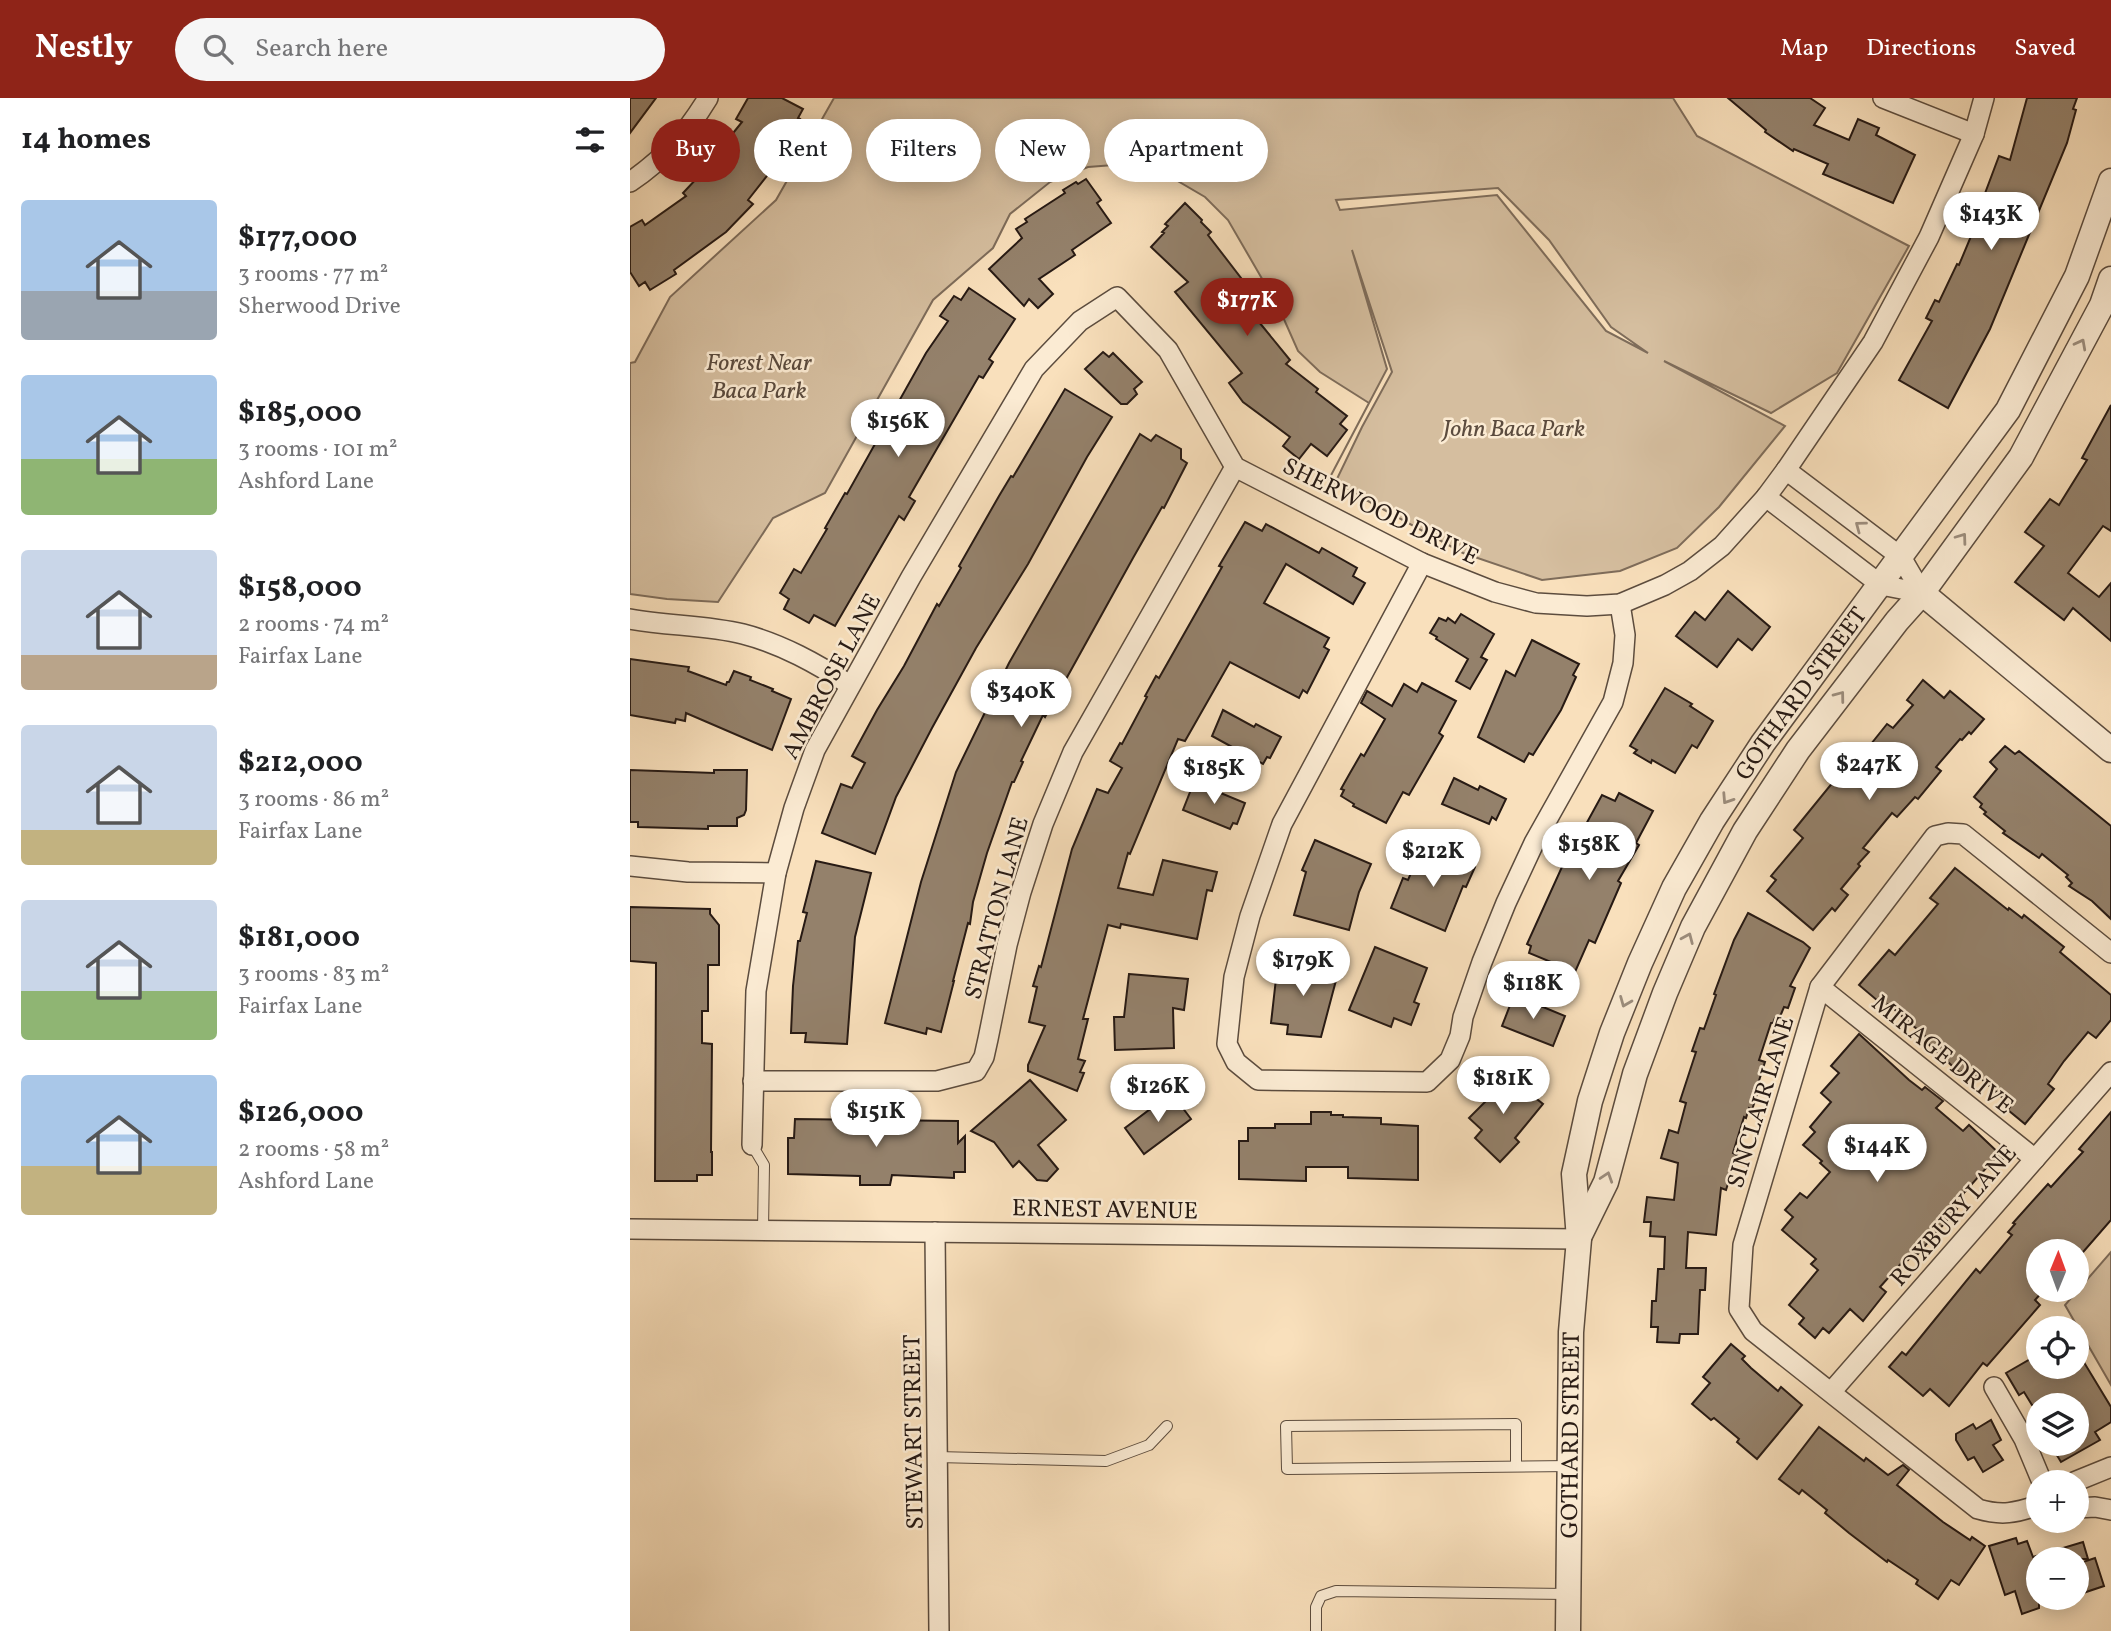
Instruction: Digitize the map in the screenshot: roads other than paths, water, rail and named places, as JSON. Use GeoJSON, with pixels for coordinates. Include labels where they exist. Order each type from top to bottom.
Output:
{"type":"FeatureCollection","features":[{"type":"Feature","properties":{"kind":"street"},"geometry":{"type":"LineString","coordinates":[[630,182],[675,146],[708,98]]}},
{"type":"Feature","properties":{"kind":"street"},"geometry":{"type":"LineString","coordinates":[[1883,98],[1974,134]]}},
{"type":"Feature","properties":{"kind":"street","name":"SHERWOOD DRIVE"},"geometry":{"type":"LineString","coordinates":[[1235,467],[1422,563],[1495,592],[1536,603],[1587,606],[1620,604],[1638,598],[1690,571],[1722,546],[1786,470],[1873,342],[1929,237],[1974,134],[1984,98]]}},
{"type":"Feature","properties":{"kind":"street","name":"GOTHARD STREET"},"geometry":{"type":"LineString","coordinates":[[1568,1631],[1571,1332],[1579,1239],[1574,1174],[1590,1101],[1617,1022],[1674,888],[1712,821],[1763,743],[2008,410],[2077,276],[2111,181]]}},
{"type":"Feature","properties":{"kind":"street","name":"GOTHARD STREET"},"geometry":{"type":"LineString","coordinates":[[1579,1239],[1606,1182],[1635,1074],[1665,993],[1693,927],[1745,831],[1798,750],[1897,621],[1922,593],[2021,457],[2102,305],[2111,279]]}},
{"type":"Feature","properties":{"kind":"street","name":"AMBROSE LANE"},"geometry":{"type":"LineString","coordinates":[[752,1145],[755,991],[776,873],[794,808],[815,750],[1034,369],[1080,321],[1116,297],[1168,350],[1235,467]]}},
{"type":"Feature","properties":{"kind":"street","name":"STRATTON LANE"},"geometry":{"type":"LineString","coordinates":[[752,1081],[937,1081],[976,1071],[984,1057],[1007,944],[1021,892],[1043,824],[1073,752],[1235,467]]}},
{"type":"Feature","properties":{"kind":"street"},"geometry":{"type":"LineString","coordinates":[[1786,470],[1901,557],[1922,593],[2111,750]]}},
{"type":"Feature","properties":{"kind":"street"},"geometry":{"type":"LineString","coordinates":[[1766,497],[1881,584],[1922,593]]}},
{"type":"Feature","properties":{"kind":"street"},"geometry":{"type":"LineString","coordinates":[[1422,563],[1282,824],[1250,916],[1234,977],[1227,1044],[1236,1062],[1258,1080],[1427,1082],[1450,1060],[1482,962],[1506,903],[1534,844],[1613,702],[1623,663],[1625,635],[1620,604]]}},
{"type":"Feature","properties":{"kind":"street"},"geometry":{"type":"LineString","coordinates":[[630,619],[745,635],[805,657],[850,685]]}},
{"type":"Feature","properties":{"kind":"street","name":"SINCLAIR LANE"},"geometry":{"type":"LineString","coordinates":[[2026,1510],[1996,1514],[1978,1509],[1753,1331],[1739,1309],[1743,1245],[1820,987],[1935,836],[1963,834],[2111,953]]}},
{"type":"Feature","properties":{"kind":"street"},"geometry":{"type":"LineString","coordinates":[[630,866],[688,872],[776,873]]}},
{"type":"Feature","properties":{"kind":"street","name":"MIRAGE DRIVE"},"geometry":{"type":"LineString","coordinates":[[1820,987],[2035,1159]]}},
{"type":"Feature","properties":{"kind":"street","name":"ROXBURY LANE"},"geometry":{"type":"LineString","coordinates":[[1832,1391],[2111,1072]]}},
{"type":"Feature","properties":{"kind":"street","name":"ERNEST AVENUE"},"geometry":{"type":"LineString","coordinates":[[630,1228],[1579,1239]]}},
{"type":"Feature","properties":{"kind":"street","name":"STEWART STREET"},"geometry":{"type":"LineString","coordinates":[[935,1232],[939,1631]]}},
{"type":"Feature","properties":{"kind":"street"},"geometry":{"type":"LineString","coordinates":[[1994,1387],[2024,1439],[2037,1470]]}},
{"type":"Feature","properties":{"kind":"street"},"geometry":{"type":"LineString","coordinates":[[2089,1476],[2111,1466]]}},
{"type":"Feature","properties":{"kind":"street"},"geometry":{"type":"LineString","coordinates":[[2089,1507],[2110,1504]]}},
{"type":"Feature","properties":{"kind":"lane"},"geometry":{"type":"LineString","coordinates":[[752,1145],[764,1165],[763,1230]]}},
{"type":"Feature","properties":{"kind":"lane"},"geometry":{"type":"LineString","coordinates":[[1516,1466],[1516,1424],[1286,1426],[1287,1469],[1570,1466]]}},
{"type":"Feature","properties":{"kind":"lane"},"geometry":{"type":"LineString","coordinates":[[937,1457],[1106,1461],[1149,1445],[1167,1426]]}},
{"type":"Feature","properties":{"kind":"lane"},"geometry":{"type":"LineString","coordinates":[[1316,1631],[1316,1607],[1321,1596],[1336,1591],[1569,1594]]}},
{"type":"Feature","properties":{"kind":"park label","name":"Forest Near Baca Park"},"geometry":{"type":"Point","coordinates":[759,376]}},
{"type":"Feature","properties":{"kind":"park label","name":"John Baca Park"},"geometry":{"type":"Point","coordinates":[1514,428]}}]}
